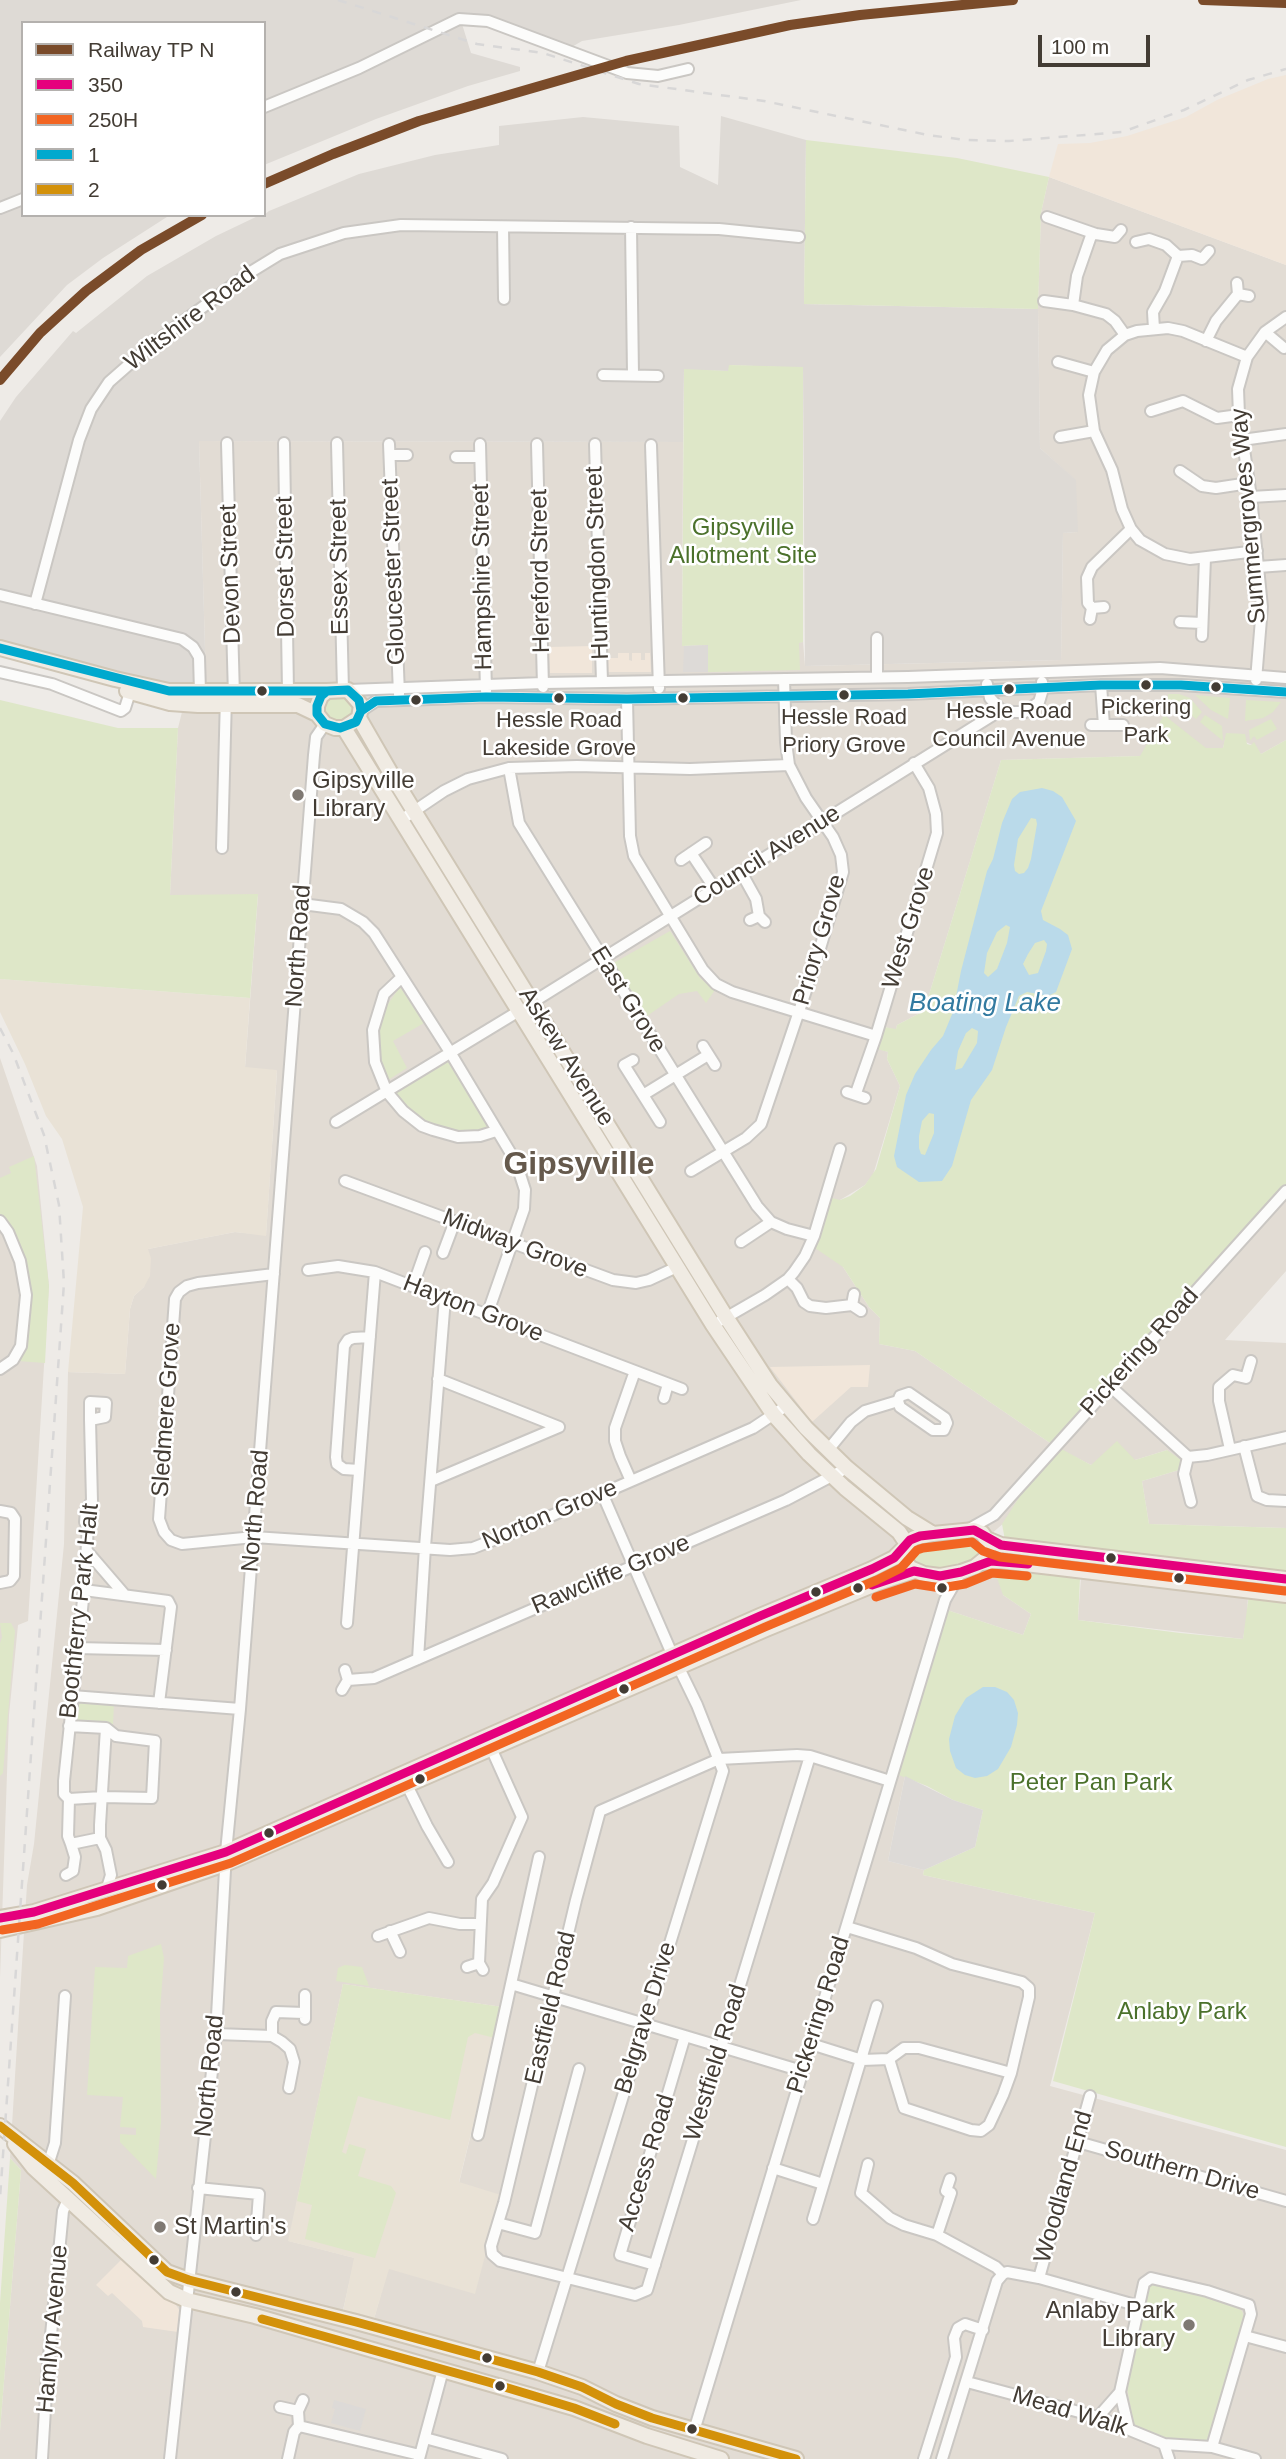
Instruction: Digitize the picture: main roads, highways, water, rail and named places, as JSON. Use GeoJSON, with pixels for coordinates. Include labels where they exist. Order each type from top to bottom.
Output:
{"type":"FeatureCollection","features":[{"type":"Feature","properties":{"kind":"main road"},"geometry":{"type":"LineString","coordinates":[[0,648],[132,687],[170,703],[230,698],[288,691],[345,690],[359,700],[360,714],[344,727],[321,719],[298,705],[230,698],[201,692],[132,687],[0,655]]}},
{"type":"Feature","properties":{"kind":"main road"},"geometry":{"type":"LineString","coordinates":[[321,719],[319,701],[327,691]]}},
{"type":"Feature","properties":{"kind":"main road","name":"Askew Avenue"},"geometry":{"type":"LineString","coordinates":[[360,714],[414,811],[533,1002],[645,1199],[677,1267],[713,1325],[773,1414],[832,1477],[899,1532],[905,1546],[906,1564],[914,1571]]}},
{"type":"Feature","properties":{"kind":"main road","name":"Askew Avenue"},"geometry":{"type":"LineString","coordinates":[[344,727],[519,1011],[786,1406],[847,1468],[907,1518],[933,1534]]}},
{"type":"Feature","properties":{"kind":"main road"},"geometry":{"type":"LineString","coordinates":[[404,1779],[491,1748],[872,1569],[894,1558],[914,1538],[979,1531],[1001,1545],[1286,1579]]}},
{"type":"Feature","properties":{"kind":"main road"},"geometry":{"type":"LineString","coordinates":[[982,1563],[988,1555],[987,1538]]}},
{"type":"Feature","properties":{"kind":"main road"},"geometry":{"type":"LineString","coordinates":[[0,1930],[97,1908],[226,1858],[676,1661],[914,1571],[940,1576],[961,1572],[982,1563],[999,1561],[1286,1595]]}},
{"type":"Feature","properties":{"kind":"main road"},"geometry":{"type":"LineString","coordinates":[[0,1918],[34,1912],[226,1858]]}},
{"type":"Feature","properties":{"kind":"main road"},"geometry":{"type":"LineString","coordinates":[[3,2128],[49,2162],[167,2272],[538,2372],[582,2387],[615,2404],[652,2418],[796,2459]]}},
{"type":"Feature","properties":{"kind":"main road"},"geometry":{"type":"LineString","coordinates":[[3,2128],[33,2167],[169,2292],[187,2300],[255,2316],[575,2408],[647,2436],[721,2459]]}},
{"type":"Feature","properties":{"kind":"water","name":"Boating Lake"},"geometry":{"type":"Polygon","coordinates":[[[1042,788],[1053,791],[1062,797],[1076,821],[1041,911],[1043,920],[1068,935],[1072,949],[1056,992],[1048,996],[1027,992],[1019,996],[992,1070],[971,1100],[952,1166],[942,1181],[919,1182],[897,1167],[894,1156],[906,1095],[915,1074],[943,1036],[953,1012],[987,871],[1012,799],[1020,792],[1042,788]],[[1031,818],[1018,839],[1014,865],[1019,874],[1028,868],[1031,859],[1036,819],[1031,818]],[[1006,925],[997,932],[987,953],[984,973],[988,977],[997,969],[1010,927],[1006,925]],[[1044,940],[1035,943],[1023,964],[1029,975],[1038,973],[1046,951],[1047,944],[1044,940]],[[972,1028],[966,1033],[958,1051],[955,1070],[962,1068],[977,1043],[978,1031],[972,1028]],[[929,1113],[922,1121],[919,1148],[921,1154],[925,1155],[934,1133],[934,1114],[929,1113]]]}},
{"type":"Feature","properties":{"kind":"water"},"geometry":{"type":"Polygon","coordinates":[[[983,1687],[995,1687],[1007,1692],[1014,1700],[1018,1713],[1017,1725],[1011,1747],[998,1769],[987,1776],[975,1778],[956,1768],[949,1739],[955,1716],[966,1698],[983,1687]]]}},
{"type":"Feature","properties":{"kind":"railway"},"geometry":{"type":"LineString","coordinates":[[338,0],[477,44],[543,53],[639,84],[764,101],[928,135],[965,140],[1009,141],[1122,132],[1184,110],[1248,80],[1286,69]]}},
{"type":"Feature","properties":{"kind":"railway"},"geometry":{"type":"LineString","coordinates":[[0,1028],[13,1053],[44,1135],[59,1205],[64,1283],[0,2198]]}},
{"type":"Feature","properties":{"kind":"place","name":"Pickering Park"},"geometry":{"type":"Point","coordinates":[1146,685]}},
{"type":"Feature","properties":{"kind":"place","name":"Hessle Road Council Avenue"},"geometry":{"type":"Point","coordinates":[1009,689]}},
{"type":"Feature","properties":{"kind":"place","name":"Hessle Road Priory Grove"},"geometry":{"type":"Point","coordinates":[844,695]}},
{"type":"Feature","properties":{"kind":"place","name":"Hessle Road Lakeside Grove"},"geometry":{"type":"Point","coordinates":[559,698]}},
{"type":"Feature","properties":{"kind":"place","name":"Gipsyville Library"},"geometry":{"type":"Point","coordinates":[298,795]}},
{"type":"Feature","properties":{"kind":"place","name":"St Martin's"},"geometry":{"type":"Point","coordinates":[160,2227]}},
{"type":"Feature","properties":{"kind":"place","name":"Anlaby Park Library"},"geometry":{"type":"Point","coordinates":[1189,2325]}},
{"type":"Feature","properties":{"kind":"district","name":"Gipsyville"},"geometry":{"type":"Point","coordinates":[579,1165]}},
{"type":"Feature","properties":{"kind":"park label","name":"Gipsyville Allotment Site"},"geometry":{"type":"Point","coordinates":[743,542]}},
{"type":"Feature","properties":{"kind":"park label","name":"Peter Pan Park"},"geometry":{"type":"Point","coordinates":[1091,1783]}},
{"type":"Feature","properties":{"kind":"park label","name":"Anlaby Park"},"geometry":{"type":"Point","coordinates":[1182,2012]}}]}
